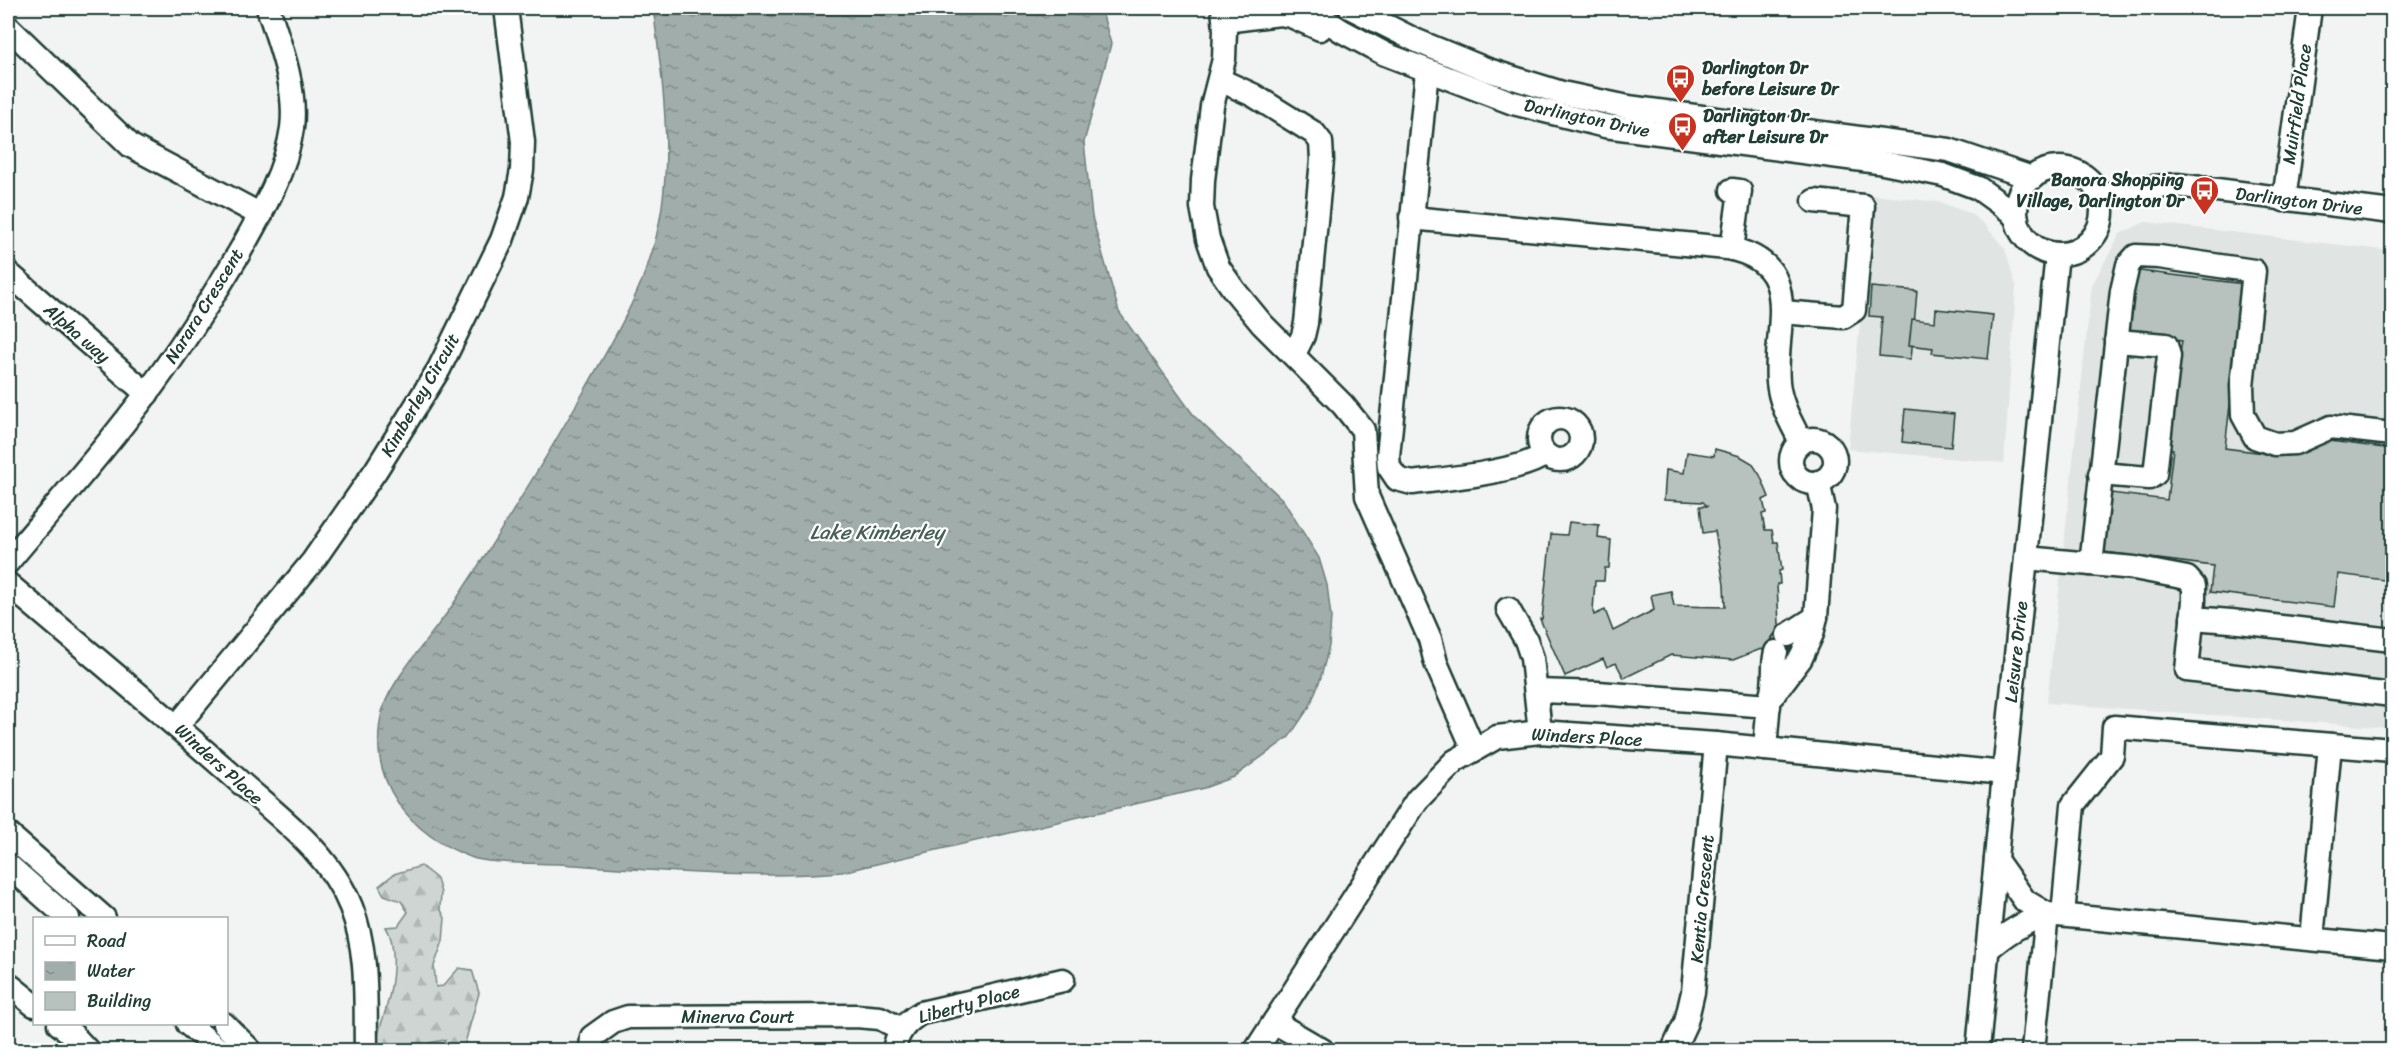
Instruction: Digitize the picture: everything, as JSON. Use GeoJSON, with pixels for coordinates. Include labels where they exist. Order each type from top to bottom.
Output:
{"type":"FeatureCollection","features":[{"type":"Feature","properties":{"kind":"street","name":"Narara Crescent"},"geometry":{"type":"LineString","coordinates":[[8,562],[147,394],[213,298],[261,214],[287,151],[292,126],[292,101],[284,59],[268,8]]}},
{"type":"Feature","properties":{"kind":"street","name":"Kimberley Circuit"},"geometry":{"type":"LineString","coordinates":[[177,726],[313,561],[376,470],[439,369],[502,240],[517,197],[522,170],[523,142],[506,8]]}},
{"type":"Feature","properties":{"kind":"street","name":"Darlington Drive"},"geometry":{"type":"LineString","coordinates":[[1306,8],[1385,54],[1513,103],[1605,126],[1878,162],[1942,175],[1978,188],[2010,211],[2017,219]]}},
{"type":"Feature","properties":{"kind":"street","name":"Darlington Drive"},"geometry":{"type":"LineString","coordinates":[[1351,8],[1417,41],[1468,62],[1562,93],[1628,107],[1949,150],[2032,178]]}},
{"type":"Feature","properties":{"kind":"street","name":"Muirfield Place"},"geometry":{"type":"LineString","coordinates":[[2284,200],[2310,8]]}},
{"type":"Feature","properties":{"kind":"street"},"geometry":{"type":"LineString","coordinates":[[1342,31],[1319,29],[1291,16],[1281,14],[1224,14],[1224,59],[1212,106],[1202,207],[1208,239],[1218,267],[1234,290],[1262,324],[1343,405],[1363,430],[1366,492],[1369,502],[1431,641],[1436,663],[1474,750]]}},
{"type":"Feature","properties":{"kind":"street"},"geometry":{"type":"LineString","coordinates":[[8,27],[131,146],[261,214]]}},
{"type":"Feature","properties":{"kind":"street"},"geometry":{"type":"LineString","coordinates":[[1427,71],[1388,456],[1391,472],[1402,481],[1419,482],[1516,466],[1534,461],[1545,454]]}},
{"type":"Feature","properties":{"kind":"street"},"geometry":{"type":"LineString","coordinates":[[1220,80],[1286,115],[1314,133],[1322,142],[1306,323],[1303,336],[1294,354]]}},
{"type":"Feature","properties":{"kind":"street"},"geometry":{"type":"LineString","coordinates":[[2052,168],[2064,168],[2085,177],[2099,196],[2102,210],[2100,223],[2094,236],[2078,249],[2058,254],[2036,247],[2027,240],[2017,219],[2019,197],[2032,178],[2052,168]]}},
{"type":"Feature","properties":{"kind":"street","name":"Darlington Drive"},"geometry":{"type":"LineString","coordinates":[[2099,196],[2177,185],[2392,212]]}},
{"type":"Feature","properties":{"kind":"street"},"geometry":{"type":"LineString","coordinates":[[1732,190],[1740,191],[1732,249]]}},
{"type":"Feature","properties":{"kind":"street"},"geometry":{"type":"LineString","coordinates":[[1782,312],[1843,317],[1854,310],[1863,206],[1814,201]]}},
{"type":"Feature","properties":{"kind":"street"},"geometry":{"type":"LineString","coordinates":[[1411,218],[1732,249],[1753,257],[1770,270],[1778,285],[1782,300],[1777,369],[1779,390],[1786,414],[1801,442]]}},
{"type":"Feature","properties":{"kind":"street","name":"Leisure Drive"},"geometry":{"type":"LineString","coordinates":[[1978,1050],[2004,773],[2058,254]]}},
{"type":"Feature","properties":{"kind":"street"},"geometry":{"type":"LineString","coordinates":[[2091,564],[2116,341],[2128,265],[2136,256],[2159,257],[2254,271],[2242,386],[2243,415],[2255,436],[2275,444],[2295,443],[2331,427],[2392,434]]}},
{"type":"Feature","properties":{"kind":"street","name":"Alpha way"},"geometry":{"type":"LineString","coordinates":[[8,273],[147,394]]}},
{"type":"Feature","properties":{"kind":"street"},"geometry":{"type":"LineString","coordinates":[[2100,474],[2149,478],[2155,474],[2169,356],[2166,345],[2116,341]]}},
{"type":"Feature","properties":{"kind":"street"},"geometry":{"type":"LineString","coordinates":[[1816,439],[1826,443],[1833,452],[1833,468],[1827,477],[1818,482],[1807,482],[1794,471],[1792,455],[1801,442],[1816,439]]}},
{"type":"Feature","properties":{"kind":"street"},"geometry":{"type":"LineString","coordinates":[[1769,703],[1801,658],[1812,634],[1816,617],[1824,503],[1818,482]]}},
{"type":"Feature","properties":{"kind":"street"},"geometry":{"type":"LineString","coordinates":[[2026,558],[2157,572],[2187,578],[2194,586],[2187,670],[2392,695]]}},
{"type":"Feature","properties":{"kind":"street","name":"Winders Place"},"geometry":{"type":"LineString","coordinates":[[8,584],[177,726],[310,845],[332,871],[351,906],[363,949],[366,1050]]}},
{"type":"Feature","properties":{"kind":"street"},"geometry":{"type":"LineString","coordinates":[[1508,609],[1526,640],[1534,668],[1540,732]]}},
{"type":"Feature","properties":{"kind":"street"},"geometry":{"type":"LineString","coordinates":[[1766,749],[1769,703],[1775,676],[1774,657],[1782,644],[1816,617]]}},
{"type":"Feature","properties":{"kind":"street"},"geometry":{"type":"LineString","coordinates":[[2192,618],[2392,640]]}},
{"type":"Feature","properties":{"kind":"street"},"geometry":{"type":"LineString","coordinates":[[1537,691],[1769,703]]}},
{"type":"Feature","properties":{"kind":"street"},"geometry":{"type":"LineString","coordinates":[[2033,1050],[2073,805],[2112,756],[2114,727],[2392,750]]}},
{"type":"Feature","properties":{"kind":"street","name":"Winders Place"},"geometry":{"type":"LineString","coordinates":[[1256,1050],[1417,800],[1455,761],[1497,737],[1540,732],[1716,744],[2004,773]]}},
{"type":"Feature","properties":{"kind":"street","name":"Kentia Crescent"},"geometry":{"type":"LineString","coordinates":[[1673,1050],[1686,1022],[1693,992],[1716,744]]}},
{"type":"Feature","properties":{"kind":"street"},"geometry":{"type":"LineString","coordinates":[[2312,939],[2330,745]]}},
{"type":"Feature","properties":{"kind":"street"},"geometry":{"type":"LineString","coordinates":[[8,834],[104,917]]}},
{"type":"Feature","properties":{"kind":"street"},"geometry":{"type":"LineString","coordinates":[[1996,860],[2011,885],[2025,901],[2055,915]]}},
{"type":"Feature","properties":{"kind":"street"},"geometry":{"type":"LineString","coordinates":[[8,865],[67,917]]}},
{"type":"Feature","properties":{"kind":"street"},"geometry":{"type":"LineString","coordinates":[[1987,950],[2008,932],[2023,923],[2055,915],[2392,947]]}},
{"type":"Feature","properties":{"kind":"street","name":"Liberty Place"},"geometry":{"type":"LineString","coordinates":[[894,1050],[901,1029],[911,1018],[929,1010],[1063,980]]}},
{"type":"Feature","properties":{"kind":"street"},"geometry":{"type":"LineString","coordinates":[[8,984],[33,1004]]}},
{"type":"Feature","properties":{"kind":"street","name":"Winders Place"},"geometry":{"type":"LineString","coordinates":[[351,1050],[364,986]]}},
{"type":"Feature","properties":{"kind":"street","name":"Minerva Court"},"geometry":{"type":"LineString","coordinates":[[591,1044],[619,1019],[628,1017],[856,1016],[880,1018],[901,1029]]}},
{"type":"Feature","properties":{"kind":"street"},"geometry":{"type":"LineString","coordinates":[[1274,1022],[1322,1050]]}},
{"type":"Feature","properties":{"kind":"street"},"geometry":{"type":"LineString","coordinates":[[61,1025],[87,1050]]}},
{"type":"Feature","properties":{"kind":"street"},"geometry":{"type":"LineString","coordinates":[[190,1025],[213,1049],[226,1025],[250,1050]]}},
{"type":"Feature","properties":{"kind":"shaded area"},"geometry":{"type":"Polygon","coordinates":[[[1872,195],[1938,202],[1969,213],[1983,223],[2005,249],[2016,286],[2004,463],[1848,449],[1872,195]]]}},
{"type":"Feature","properties":{"kind":"shaded area"},"geometry":{"type":"Polygon","coordinates":[[[2145,222],[2392,251],[2392,728],[2047,703],[2092,285],[2120,234],[2145,222]]]}},
{"type":"Feature","properties":{"kind":"green space"},"geometry":{"type":"Polygon","coordinates":[[[421,866],[437,879],[441,893],[440,908],[445,918],[443,941],[434,966],[436,987],[443,986],[459,968],[472,970],[479,993],[463,1050],[444,1050],[445,1040],[429,1043],[424,1050],[377,1050],[392,976],[392,944],[386,927],[398,926],[408,912],[401,901],[384,895],[379,886],[394,874],[421,866]]]}},
{"type":"Feature","properties":{"kind":"water","name":"Lake Kimberley"},"geometry":{"type":"Polygon","coordinates":[[[653,8],[1101,8],[1111,44],[1084,142],[1092,217],[1119,312],[1195,417],[1283,500],[1319,558],[1327,585],[1331,617],[1329,646],[1310,706],[1289,737],[1234,777],[1204,788],[842,872],[736,875],[480,860],[450,848],[412,820],[398,803],[387,783],[381,761],[379,737],[386,700],[402,673],[470,579],[554,443],[623,321],[654,247],[665,179],[666,145],[662,76],[653,8]]]}},
{"type":"Feature","properties":{"kind":"building"},"geometry":{"type":"Polygon","coordinates":[[[2132,270],[2244,284],[2225,448],[2288,456],[2322,440],[2392,449],[2392,581],[2338,574],[2334,607],[2210,592],[2213,566],[2104,552],[2111,493],[2167,500],[2173,449],[2165,448],[2182,341],[2124,334],[2132,270]]]}},
{"type":"Feature","properties":{"kind":"building"},"geometry":{"type":"Polygon","coordinates":[[[1871,287],[1917,291],[1911,359],[1879,356],[1882,317],[1869,316],[1871,287]]]}},
{"type":"Feature","properties":{"kind":"building"},"geometry":{"type":"Polygon","coordinates":[[[1936,309],[1993,315],[1988,359],[1932,353],[1933,348],[1909,345],[1912,319],[1935,322],[1936,309]]]}},
{"type":"Feature","properties":{"kind":"building"},"geometry":{"type":"Polygon","coordinates":[[[1905,409],[1954,414],[1951,447],[1902,442],[1905,409]]]}},
{"type":"Feature","properties":{"kind":"building"},"geometry":{"type":"Polygon","coordinates":[[[1715,449],[1740,456],[1752,463],[1769,497],[1763,500],[1766,513],[1762,514],[1765,530],[1772,530],[1774,542],[1778,542],[1782,570],[1779,571],[1780,584],[1777,584],[1779,624],[1781,625],[1763,650],[1733,660],[1671,655],[1624,678],[1616,663],[1607,667],[1603,659],[1565,676],[1540,619],[1542,619],[1551,534],[1567,535],[1569,522],[1599,525],[1598,538],[1611,540],[1609,568],[1605,568],[1604,581],[1595,581],[1593,611],[1594,615],[1605,610],[1613,631],[1654,610],[1651,595],[1671,591],[1674,606],[1725,607],[1724,585],[1715,531],[1703,533],[1700,506],[1707,506],[1703,502],[1664,500],[1666,470],[1684,473],[1687,452],[1714,456],[1715,449]]]}},
{"type":"Feature","properties":{"kind":"building"},"geometry":{"type":"Polygon","coordinates":[[[1778,629],[1795,640],[1785,657],[1767,646],[1778,629]]]}},
{"type":"Feature","properties":{"kind":"place","name":"Darlington Dr before Leisure Dr"},"geometry":{"type":"Point","coordinates":[1681,104]}},
{"type":"Feature","properties":{"kind":"place","name":"Darlington Dr after Leisure Dr"},"geometry":{"type":"Point","coordinates":[1682,152]}},
{"type":"Feature","properties":{"kind":"place","name":"Banora Shopping Village, Darlington Dr"},"geometry":{"type":"Point","coordinates":[2205,216]}}]}
